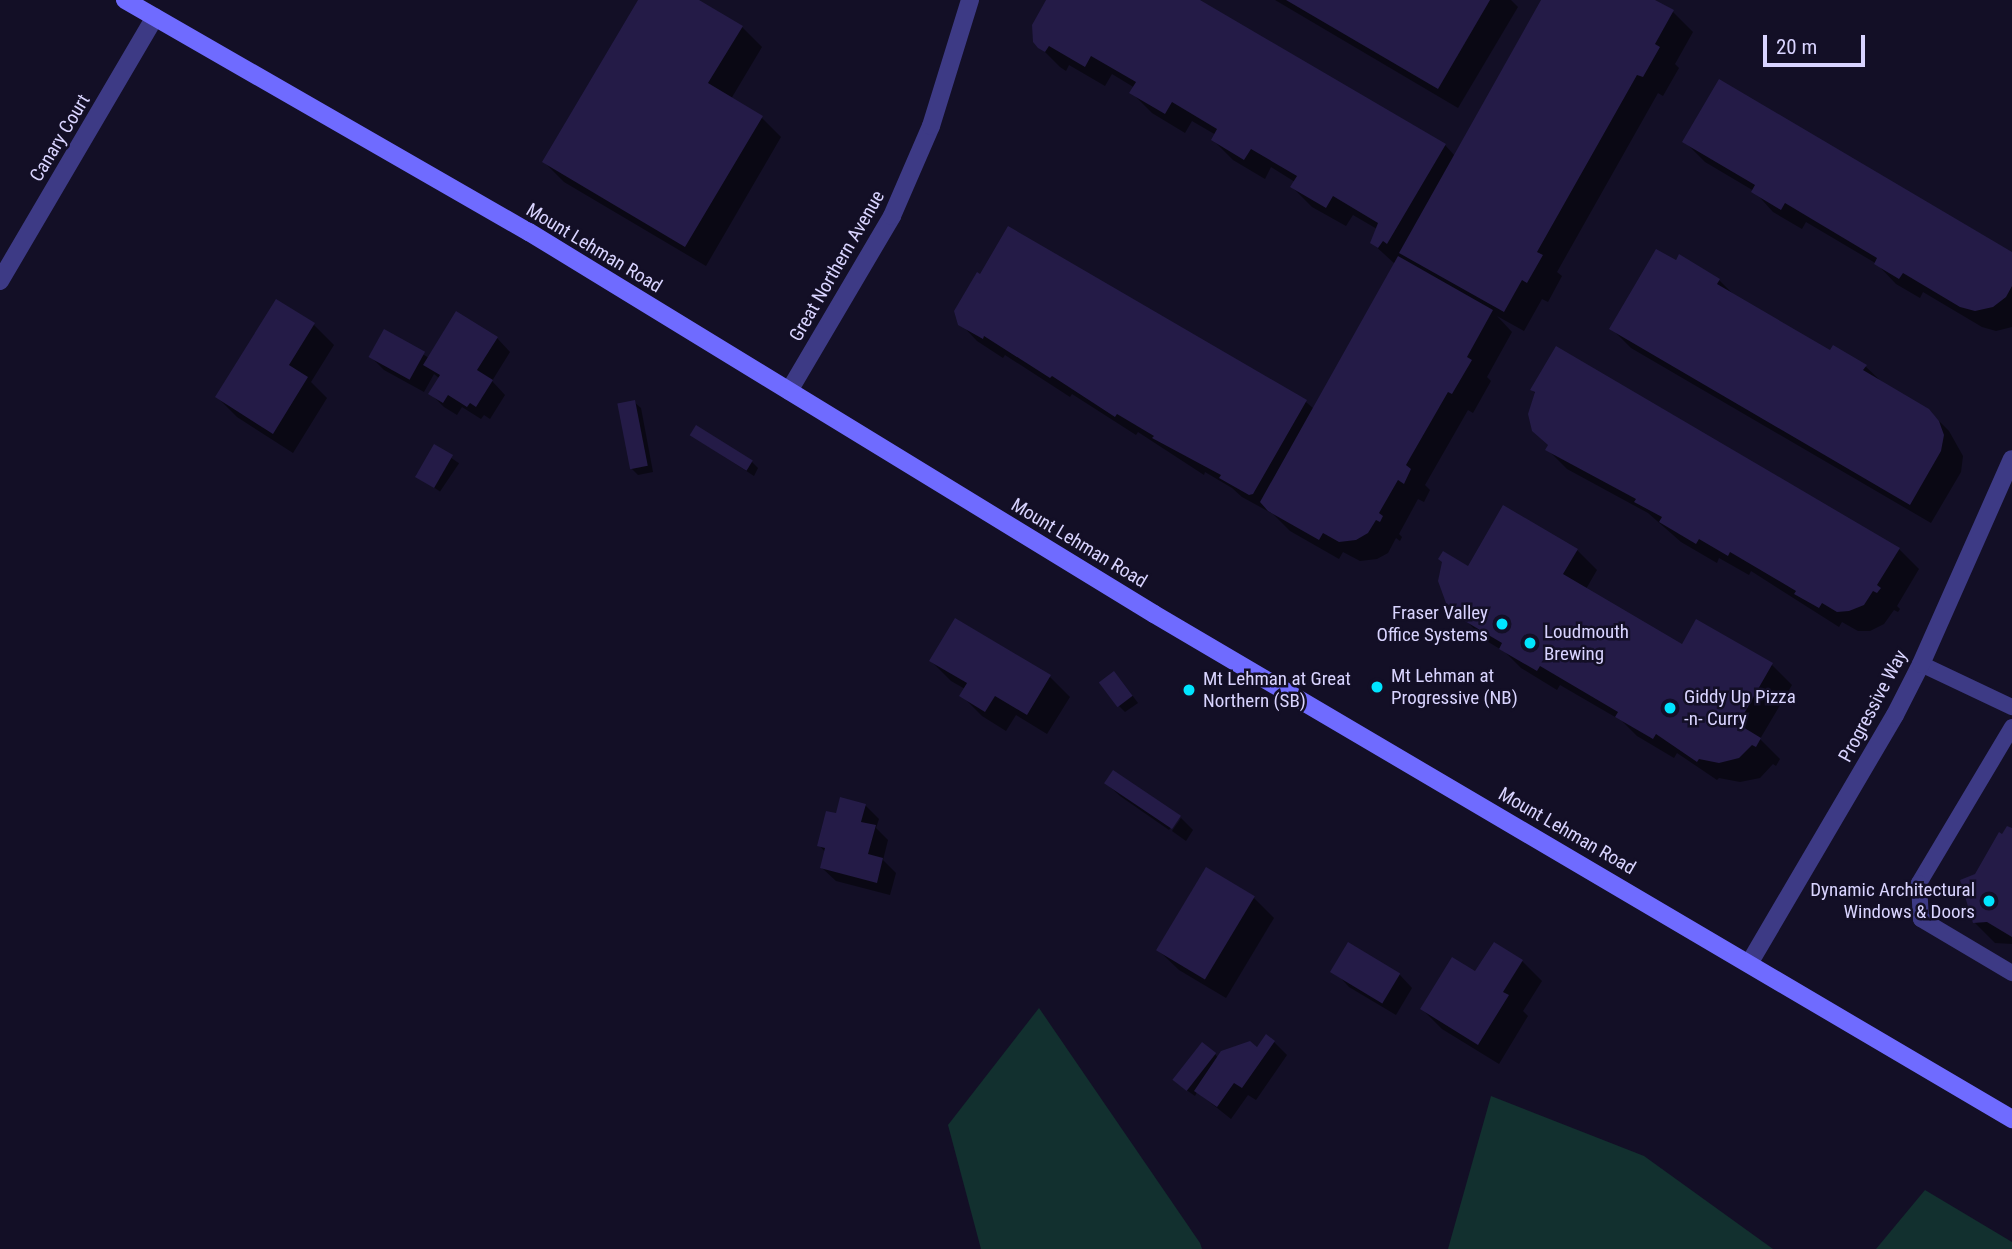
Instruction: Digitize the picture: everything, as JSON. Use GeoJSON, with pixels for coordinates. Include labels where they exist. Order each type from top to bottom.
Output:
{"type":"FeatureCollection","features":[{"type":"Feature","properties":{"kind":"main road","name":"Mount Lehman Road"},"geometry":{"type":"LineString","coordinates":[[125,0],[529,232],[1154,614],[1750,962],[2012,1119]]}},
{"type":"Feature","properties":{"kind":"street","name":"Great Northern Avenue"},"geometry":{"type":"LineString","coordinates":[[789,391],[892,216],[931,126],[970,0]]}},
{"type":"Feature","properties":{"kind":"street","name":"Canary Court"},"geometry":{"type":"LineString","coordinates":[[0,281],[155,17]]}},
{"type":"Feature","properties":{"kind":"street","name":"Progressive Way"},"geometry":{"type":"LineString","coordinates":[[1750,962],[1862,772],[1921,664],[2012,459]]}},
{"type":"Feature","properties":{"kind":"lane"},"geometry":{"type":"LineString","coordinates":[[1921,664],[2012,706]]}},
{"type":"Feature","properties":{"kind":"lane"},"geometry":{"type":"LineString","coordinates":[[2012,727],[1919,883],[1921,919],[2012,973]]}},
{"type":"Feature","properties":{"kind":"green space"},"geometry":{"type":"Polygon","coordinates":[[[1039,1008],[1202,1249],[981,1249],[948,1125],[1039,1008]]]}},
{"type":"Feature","properties":{"kind":"green space"},"geometry":{"type":"Polygon","coordinates":[[[1491,1096],[1644,1156],[1773,1249],[1448,1249],[1491,1096]]]}},
{"type":"Feature","properties":{"kind":"green space"},"geometry":{"type":"Polygon","coordinates":[[[1925,1190],[2012,1242],[2012,1249],[1876,1249],[1925,1190]]]}},
{"type":"Feature","properties":{"kind":"building"},"geometry":{"type":"Polygon","coordinates":[[[638,0],[699,0],[743,26],[708,83],[763,116],[685,247],[542,162],[638,0]]]}},
{"type":"Feature","properties":{"kind":"building"},"geometry":{"type":"Polygon","coordinates":[[[1046,0],[1200,0],[1446,144],[1387,244],[1383,241],[1378,248],[1370,243],[1378,223],[1333,196],[1326,208],[1290,187],[1297,176],[1251,149],[1244,160],[1211,140],[1217,129],[1172,102],[1165,114],[1129,93],[1136,82],[1091,56],[1085,67],[1049,46],[1045,52],[1038,48],[1033,42],[1032,25],[1046,0]]]}},
{"type":"Feature","properties":{"kind":"building"},"geometry":{"type":"Polygon","coordinates":[[[1286,0],[1490,0],[1438,89],[1286,0]]]}},
{"type":"Feature","properties":{"kind":"building"},"geometry":{"type":"Polygon","coordinates":[[[1541,0],[1655,0],[1674,10],[1655,44],[1660,47],[1643,77],[1637,75],[1537,252],[1543,255],[1527,283],[1522,280],[1504,312],[1399,253],[1541,0]]]}},
{"type":"Feature","properties":{"kind":"building"},"geometry":{"type":"Polygon","coordinates":[[[1719,79],[2012,252],[2012,286],[2006,297],[1993,307],[1975,311],[1960,307],[1903,273],[1899,279],[1874,264],[1877,258],[1785,203],[1781,210],[1751,192],[1755,185],[1682,142],[1719,79]]]}},
{"type":"Feature","properties":{"kind":"building"},"geometry":{"type":"Polygon","coordinates":[[[1008,226],[1307,400],[1253,494],[1249,495],[1219,478],[1221,475],[1152,438],[1154,436],[1117,414],[1115,417],[984,336],[983,339],[958,325],[954,311],[977,272],[980,274],[1008,226]]]}},
{"type":"Feature","properties":{"kind":"building"},"geometry":{"type":"Polygon","coordinates":[[[1656,249],[1676,260],[1679,254],[1720,279],[1717,284],[1830,350],[1833,345],[1867,365],[1863,370],[1929,409],[1939,421],[1944,435],[1941,451],[1910,505],[1609,329],[1656,249]]]}},
{"type":"Feature","properties":{"kind":"building"},"geometry":{"type":"Polygon","coordinates":[[[1398,256],[1493,310],[1467,357],[1472,360],[1452,394],[1448,392],[1406,465],[1411,469],[1404,484],[1398,480],[1379,513],[1383,516],[1380,522],[1376,520],[1368,533],[1356,540],[1339,542],[1323,533],[1319,540],[1268,511],[1260,502],[1398,256]]]}},
{"type":"Feature","properties":{"kind":"building"},"geometry":{"type":"Polygon","coordinates":[[[276,299],[315,323],[289,365],[308,377],[273,434],[215,397],[276,299]]]}},
{"type":"Feature","properties":{"kind":"building"},"geometry":{"type":"Polygon","coordinates":[[[456,311],[498,337],[477,370],[493,380],[476,407],[470,403],[467,407],[448,395],[443,403],[428,394],[440,375],[423,365],[456,311]]]}},
{"type":"Feature","properties":{"kind":"building"},"geometry":{"type":"Polygon","coordinates":[[[384,329],[425,352],[410,380],[368,357],[384,329]]]}},
{"type":"Feature","properties":{"kind":"building"},"geometry":{"type":"Polygon","coordinates":[[[1556,346],[1900,548],[1877,585],[1881,588],[1877,593],[1873,591],[1864,605],[1849,611],[1837,612],[1822,603],[1819,608],[1794,594],[1796,591],[1730,552],[1728,556],[1699,539],[1696,544],[1659,522],[1662,517],[1634,502],[1636,499],[1545,450],[1548,445],[1532,431],[1528,414],[1535,392],[1530,390],[1556,346]]]}},
{"type":"Feature","properties":{"kind":"building"},"geometry":{"type":"Polygon","coordinates":[[[635,400],[648,466],[630,469],[617,403],[635,400]]]}},
{"type":"Feature","properties":{"kind":"building"},"geometry":{"type":"Polygon","coordinates":[[[696,425],[753,461],[746,471],[690,435],[696,425]]]}},
{"type":"Feature","properties":{"kind":"building"},"geometry":{"type":"Polygon","coordinates":[[[434,444],[453,455],[434,488],[415,477],[434,444]]]}},
{"type":"Feature","properties":{"kind":"building"},"geometry":{"type":"Polygon","coordinates":[[[1503,505],[1578,549],[1563,574],[1682,644],[1696,619],[1773,663],[1738,724],[1761,738],[1756,747],[1752,745],[1739,758],[1719,763],[1699,759],[1697,762],[1656,734],[1653,739],[1615,717],[1618,712],[1540,666],[1537,671],[1499,649],[1502,643],[1463,620],[1465,617],[1446,603],[1438,581],[1442,562],[1438,559],[1443,551],[1468,566],[1503,505]]]}},
{"type":"Feature","properties":{"kind":"building"},"geometry":{"type":"Polygon","coordinates":[[[955,618],[1051,675],[1027,715],[995,696],[985,712],[959,696],[967,683],[929,661],[955,618]]]}},
{"type":"Feature","properties":{"kind":"building"},"geometry":{"type":"Polygon","coordinates":[[[1114,671],[1133,696],[1117,707],[1099,682],[1114,671]]]}},
{"type":"Feature","properties":{"kind":"building"},"geometry":{"type":"Polygon","coordinates":[[[1113,770],[1181,816],[1172,829],[1104,783],[1113,770]]]}},
{"type":"Feature","properties":{"kind":"building"},"geometry":{"type":"Polygon","coordinates":[[[840,797],[866,804],[861,822],[876,825],[868,854],[883,858],[877,883],[820,868],[825,848],[817,846],[826,811],[836,813],[840,797]]]}},
{"type":"Feature","properties":{"kind":"building","name":"Dynamic Architectural Windows & Doors"},"geometry":{"type":"Polygon","coordinates":[[[2007,826],[2012,828],[2012,937],[1987,922],[1973,923],[1960,880],[1975,874],[1999,832],[2002,834],[2007,826]]]}},
{"type":"Feature","properties":{"kind":"building"},"geometry":{"type":"Polygon","coordinates":[[[1206,867],[1255,896],[1205,980],[1156,950],[1206,867]]]}},
{"type":"Feature","properties":{"kind":"building"},"geometry":{"type":"Polygon","coordinates":[[[1348,942],[1400,973],[1382,1003],[1330,972],[1348,942]]]}},
{"type":"Feature","properties":{"kind":"building"},"geometry":{"type":"Polygon","coordinates":[[[1494,942],[1523,960],[1503,992],[1509,995],[1478,1045],[1420,1009],[1452,957],[1475,971],[1494,942]]]}},
{"type":"Feature","properties":{"kind":"building"},"geometry":{"type":"Polygon","coordinates":[[[1266,1034],[1275,1041],[1242,1088],[1234,1083],[1217,1107],[1194,1091],[1221,1051],[1250,1041],[1257,1047],[1266,1034]]]}},
{"type":"Feature","properties":{"kind":"building"},"geometry":{"type":"Polygon","coordinates":[[[1202,1042],[1216,1053],[1187,1091],[1172,1080],[1202,1042]]]}},
{"type":"Feature","properties":{"kind":"place","name":"Fraser Valley Office Systems"},"geometry":{"type":"Point","coordinates":[1502,624]}},
{"type":"Feature","properties":{"kind":"place","name":"Loudmouth Brewing"},"geometry":{"type":"Point","coordinates":[1530,643]}},
{"type":"Feature","properties":{"kind":"place","name":"Mt Lehman at Progressive (NB)"},"geometry":{"type":"Point","coordinates":[1377,687]}},
{"type":"Feature","properties":{"kind":"place","name":"Mt Lehman at Great Northern (SB)"},"geometry":{"type":"Point","coordinates":[1189,690]}},
{"type":"Feature","properties":{"kind":"place","name":"Giddy Up Pizza -n- Curry"},"geometry":{"type":"Point","coordinates":[1670,708]}},
{"type":"Feature","properties":{"kind":"place","name":"Dynamic Architectural Windows & Doors"},"geometry":{"type":"Point","coordinates":[1989,901]}}]}
